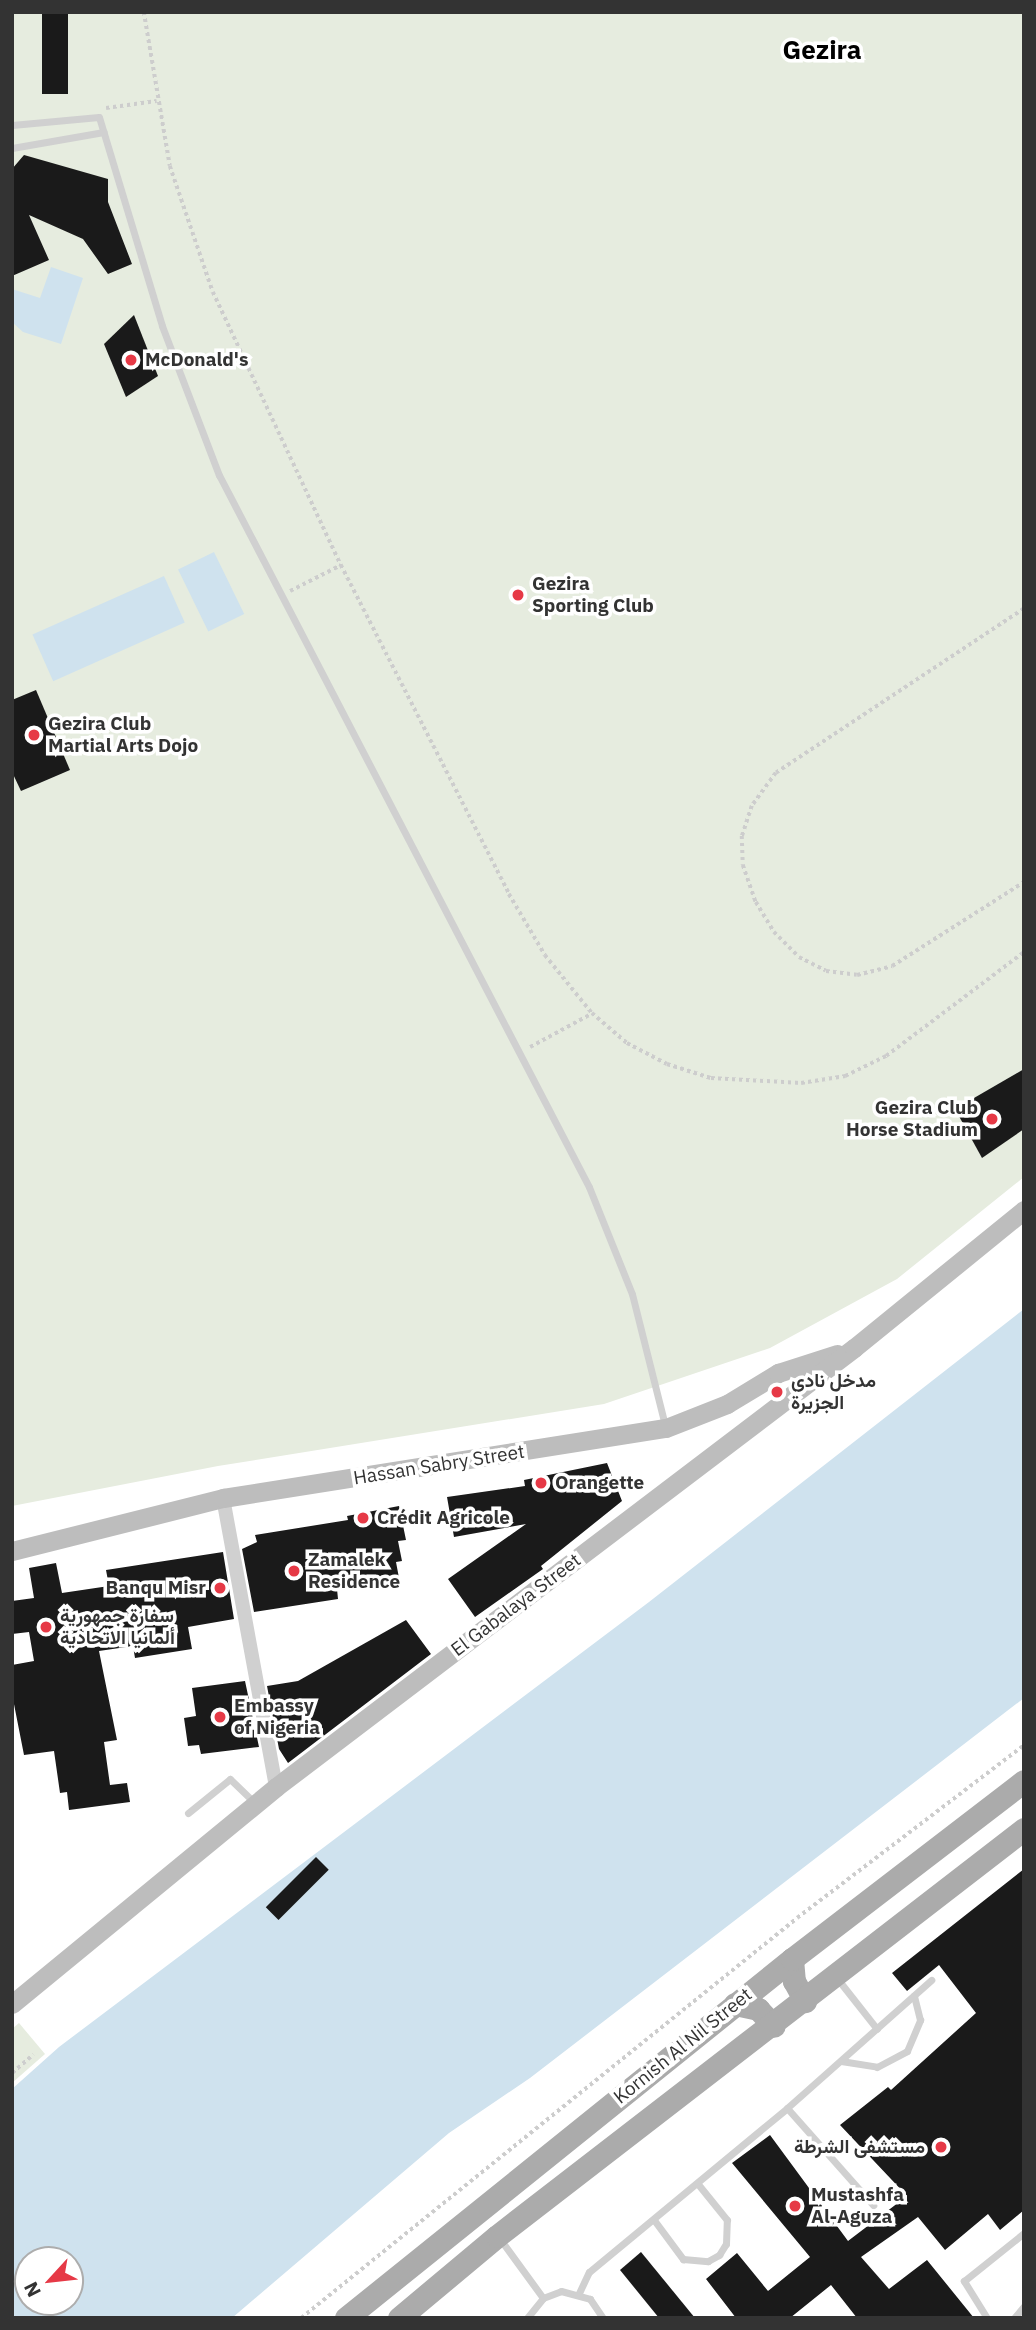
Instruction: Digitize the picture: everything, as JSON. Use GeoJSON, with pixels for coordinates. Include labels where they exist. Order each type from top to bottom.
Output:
{"type":"FeatureCollection","features":[{"type":"Feature","properties":{"kind":"main road","name":"Kornish Al Nil Street"},"geometry":{"type":"LineString","coordinates":[[346,2318],[735,2004],[1024,1782]]}},
{"type":"Feature","properties":{"kind":"main road","name":"Kornish Al Nil Street"},"geometry":{"type":"LineString","coordinates":[[398,2318],[497,2236],[774,2026],[1024,1829]]}},
{"type":"Feature","properties":{"kind":"main road"},"geometry":{"type":"LineString","coordinates":[[792,1959],[794,1981],[805,2001]]}},
{"type":"Feature","properties":{"kind":"main road"},"geometry":{"type":"LineString","coordinates":[[735,2004],[758,2009],[774,2026]]}},
{"type":"Feature","properties":{"kind":"street","name":"El Gabalaya Street"},"geometry":{"type":"LineString","coordinates":[[12,2004],[276,1787],[854,1348],[1024,1210]]}},
{"type":"Feature","properties":{"kind":"street","name":"Hassan Sabry Street"},"geometry":{"type":"LineString","coordinates":[[12,1550],[223,1498],[666,1428],[727,1404],[778,1373],[854,1348]]}},
{"type":"Feature","properties":{"kind":"street"},"geometry":{"type":"LineString","coordinates":[[223,1498],[276,1787]]}},
{"type":"Feature","properties":{"kind":"lane"},"geometry":{"type":"LineString","coordinates":[[12,125],[68,121],[98,113],[180,376],[219,475],[279,596],[522,1051],[619,1258],[666,1428]]}},
{"type":"Feature","properties":{"kind":"lane"},"geometry":{"type":"LineString","coordinates":[[68,121],[72,134]]}},
{"type":"Feature","properties":{"kind":"lane"},"geometry":{"type":"LineString","coordinates":[[12,148],[72,134],[104,132]]}},
{"type":"Feature","properties":{"kind":"lane"},"geometry":{"type":"LineString","coordinates":[[188,1813],[230,1779],[256,1803]]}},
{"type":"Feature","properties":{"kind":"lane"},"geometry":{"type":"LineString","coordinates":[[835,1977],[877,2029]]}},
{"type":"Feature","properties":{"kind":"lane"},"geometry":{"type":"LineString","coordinates":[[579,2293],[589,2272],[698,2184],[931,1980]]}},
{"type":"Feature","properties":{"kind":"lane"},"geometry":{"type":"LineString","coordinates":[[841,2061],[877,2067],[907,2051],[920,2020],[914,1996]]}},
{"type":"Feature","properties":{"kind":"lane"},"geometry":{"type":"LineString","coordinates":[[787,2108],[873,2205]]}},
{"type":"Feature","properties":{"kind":"lane"},"geometry":{"type":"LineString","coordinates":[[654,2220],[683,2259],[708,2261],[719,2255],[726,2245],[727,2220],[698,2184]]}},
{"type":"Feature","properties":{"kind":"lane"},"geometry":{"type":"LineString","coordinates":[[987,2318],[964,2281],[1024,2233]]}},
{"type":"Feature","properties":{"kind":"lane"},"geometry":{"type":"LineString","coordinates":[[497,2236],[542,2298]]}},
{"type":"Feature","properties":{"kind":"lane"},"geometry":{"type":"LineString","coordinates":[[527,2318],[542,2298],[561,2291],[579,2293],[597,2306],[603,2318]]}},
{"type":"Feature","properties":{"kind":"lane"},"geometry":{"type":"LineString","coordinates":[[1014,2318],[1024,2306]]}},
{"type":"Feature","properties":{"kind":"path"},"geometry":{"type":"LineString","coordinates":[[144,12],[157,100],[189,230],[213,292],[341,565],[509,894],[545,956],[592,1013],[627,1042],[667,1064],[711,1078],[801,1083],[845,1076],[886,1056],[1024,952]]}},
{"type":"Feature","properties":{"kind":"path"},"geometry":{"type":"LineString","coordinates":[[98,113],[157,100]]}},
{"type":"Feature","properties":{"kind":"path"},"geometry":{"type":"LineString","coordinates":[[279,596],[341,565]]}},
{"type":"Feature","properties":{"kind":"path"},"geometry":{"type":"LineString","coordinates":[[1024,610],[776,773],[752,806],[742,836],[743,865],[768,922],[799,957],[826,971],[857,975],[892,965],[1024,882]]}},
{"type":"Feature","properties":{"kind":"path"},"geometry":{"type":"LineString","coordinates":[[522,1051],[592,1013]]}},
{"type":"Feature","properties":{"kind":"path"},"geometry":{"type":"LineString","coordinates":[[301,2318],[797,1918],[1024,1745]]}},
{"type":"Feature","properties":{"kind":"path"},"geometry":{"type":"LineString","coordinates":[[12,2073],[33,2055]]}},
{"type":"Feature","properties":{"kind":"shaded area","name":"Gezira Sporting Club"},"geometry":{"type":"Polygon","coordinates":[[[12,12],[1024,12],[1024,1177],[897,1279],[770,1348],[604,1404],[218,1466],[12,1506],[12,12]]]}},
{"type":"Feature","properties":{"kind":"shaded area"},"geometry":{"type":"Polygon","coordinates":[[[19,2023],[45,2054],[12,2083],[12,2029],[19,2023]]]}},
{"type":"Feature","properties":{"kind":"water"},"geometry":{"type":"Polygon","coordinates":[[[51,267],[83,278],[61,344],[23,332],[12,322],[12,289],[40,298],[51,267]]]}},
{"type":"Feature","properties":{"kind":"water"},"geometry":{"type":"Polygon","coordinates":[[[214,552],[244,614],[208,632],[178,570],[214,552]]]}},
{"type":"Feature","properties":{"kind":"water"},"geometry":{"type":"Polygon","coordinates":[[[164,576],[185,623],[53,681],[32,635],[164,576]]]}},
{"type":"Feature","properties":{"kind":"water"},"geometry":{"type":"Polygon","coordinates":[[[1024,1309],[1024,1698],[530,2078],[449,2133],[232,2318],[12,2318],[12,2089],[59,2047],[649,1602],[1024,1309]]]}},
{"type":"Feature","properties":{"kind":"building"},"geometry":{"type":"Polygon","coordinates":[[[42,12],[68,12],[68,94],[42,94],[42,12]]]}},
{"type":"Feature","properties":{"kind":"building"},"geometry":{"type":"Polygon","coordinates":[[[24,155],[108,179],[108,202],[132,264],[108,274],[83,239],[29,215],[49,260],[12,276],[12,169],[24,155]]]}},
{"type":"Feature","properties":{"kind":"building","name":"McDonald's"},"geometry":{"type":"Polygon","coordinates":[[[134,315],[158,376],[126,397],[104,344],[134,315]]]}},
{"type":"Feature","properties":{"kind":"building","name":"Gezira Club Martial Arts Dojo"},"geometry":{"type":"Polygon","coordinates":[[[36,690],[70,770],[21,791],[12,772],[12,700],[36,690]]]}},
{"type":"Feature","properties":{"kind":"building","name":"Gezira Club Horse Stadium"},"geometry":{"type":"Polygon","coordinates":[[[1024,1069],[1024,1129],[982,1158],[955,1109],[1024,1069]]]}},
{"type":"Feature","properties":{"kind":"building"},"geometry":{"type":"Polygon","coordinates":[[[607,1463],[622,1501],[541,1566],[543,1569],[475,1617],[448,1579],[526,1524],[454,1537],[447,1497],[525,1486],[524,1480],[607,1463]]]}},
{"type":"Feature","properties":{"kind":"building","name":"Zamalek Residence"},"geometry":{"type":"Polygon","coordinates":[[[399,1506],[406,1540],[398,1541],[402,1561],[396,1562],[399,1578],[337,1589],[338,1599],[254,1612],[242,1549],[257,1542],[255,1535],[348,1520],[347,1516],[399,1506]]]}},
{"type":"Feature","properties":{"kind":"building"},"geometry":{"type":"Polygon","coordinates":[[[223,1552],[234,1619],[188,1627],[192,1649],[135,1658],[133,1646],[99,1651],[117,1740],[104,1742],[110,1785],[127,1783],[130,1802],[69,1810],[67,1792],[60,1793],[54,1751],[24,1755],[12,1694],[12,1665],[34,1661],[29,1632],[12,1634],[12,1601],[34,1598],[29,1568],[56,1563],[62,1593],[109,1586],[106,1570],[223,1552]]]}},
{"type":"Feature","properties":{"kind":"building"},"geometry":{"type":"Polygon","coordinates":[[[406,1620],[431,1654],[288,1763],[279,1749],[267,1686],[298,1681],[406,1620]]]}},
{"type":"Feature","properties":{"kind":"building","name":"Embassy of Nigeria"},"geometry":{"type":"Polygon","coordinates":[[[245,1681],[259,1747],[201,1754],[199,1745],[188,1746],[184,1718],[196,1716],[192,1688],[245,1681]]]}},
{"type":"Feature","properties":{"kind":"building"},"geometry":{"type":"Polygon","coordinates":[[[316,1857],[329,1870],[279,1920],[266,1907],[316,1857]]]}},
{"type":"Feature","properties":{"kind":"building"},"geometry":{"type":"Polygon","coordinates":[[[1024,1869],[1024,2210],[1000,2230],[988,2214],[945,2250],[918,2217],[861,2257],[889,2289],[927,2260],[974,2318],[857,2318],[831,2285],[790,2318],[736,2318],[706,2279],[737,2253],[768,2291],[810,2257],[732,2163],[770,2135],[848,2241],[907,2196],[840,2125],[888,2087],[891,2090],[976,2013],[939,1965],[907,1991],[892,1973],[1024,1869]]]}},
{"type":"Feature","properties":{"kind":"building"},"geometry":{"type":"Polygon","coordinates":[[[641,2252],[695,2318],[659,2318],[620,2270],[641,2252]]]}},
{"type":"Feature","properties":{"kind":"place","name":"McDonald's"},"geometry":{"type":"Point","coordinates":[131,360]}},
{"type":"Feature","properties":{"kind":"place","name":"Gezira Sporting Club"},"geometry":{"type":"Point","coordinates":[518,595]}},
{"type":"Feature","properties":{"kind":"place","name":"Gezira Club Martial Arts Dojo"},"geometry":{"type":"Point","coordinates":[34,735]}},
{"type":"Feature","properties":{"kind":"place","name":"Gezira Club Horse Stadium"},"geometry":{"type":"Point","coordinates":[992,1119]}},
{"type":"Feature","properties":{"kind":"place","name":"مدخل نادى الجزيرة"},"geometry":{"type":"Point","coordinates":[777,1392]}},
{"type":"Feature","properties":{"kind":"place","name":"Orangette"},"geometry":{"type":"Point","coordinates":[541,1483]}},
{"type":"Feature","properties":{"kind":"place","name":"Crédit Agricole"},"geometry":{"type":"Point","coordinates":[363,1518]}},
{"type":"Feature","properties":{"kind":"place","name":"Zamalek Residence"},"geometry":{"type":"Point","coordinates":[294,1571]}},
{"type":"Feature","properties":{"kind":"place","name":"Banqu Misr"},"geometry":{"type":"Point","coordinates":[220,1588]}},
{"type":"Feature","properties":{"kind":"place","name":"سفارة جمهورية ألمانيا الاتحادية"},"geometry":{"type":"Point","coordinates":[46,1627]}},
{"type":"Feature","properties":{"kind":"place","name":"Embassy of Nigeria"},"geometry":{"type":"Point","coordinates":[220,1717]}},
{"type":"Feature","properties":{"kind":"place","name":"مستشفى الشرطة"},"geometry":{"type":"Point","coordinates":[941,2147]}},
{"type":"Feature","properties":{"kind":"place","name":"Mustashfa Al-Aguza"},"geometry":{"type":"Point","coordinates":[795,2206]}},
{"type":"Feature","properties":{"kind":"district","name":"Gezira"},"geometry":{"type":"Point","coordinates":[822,50]}}]}
